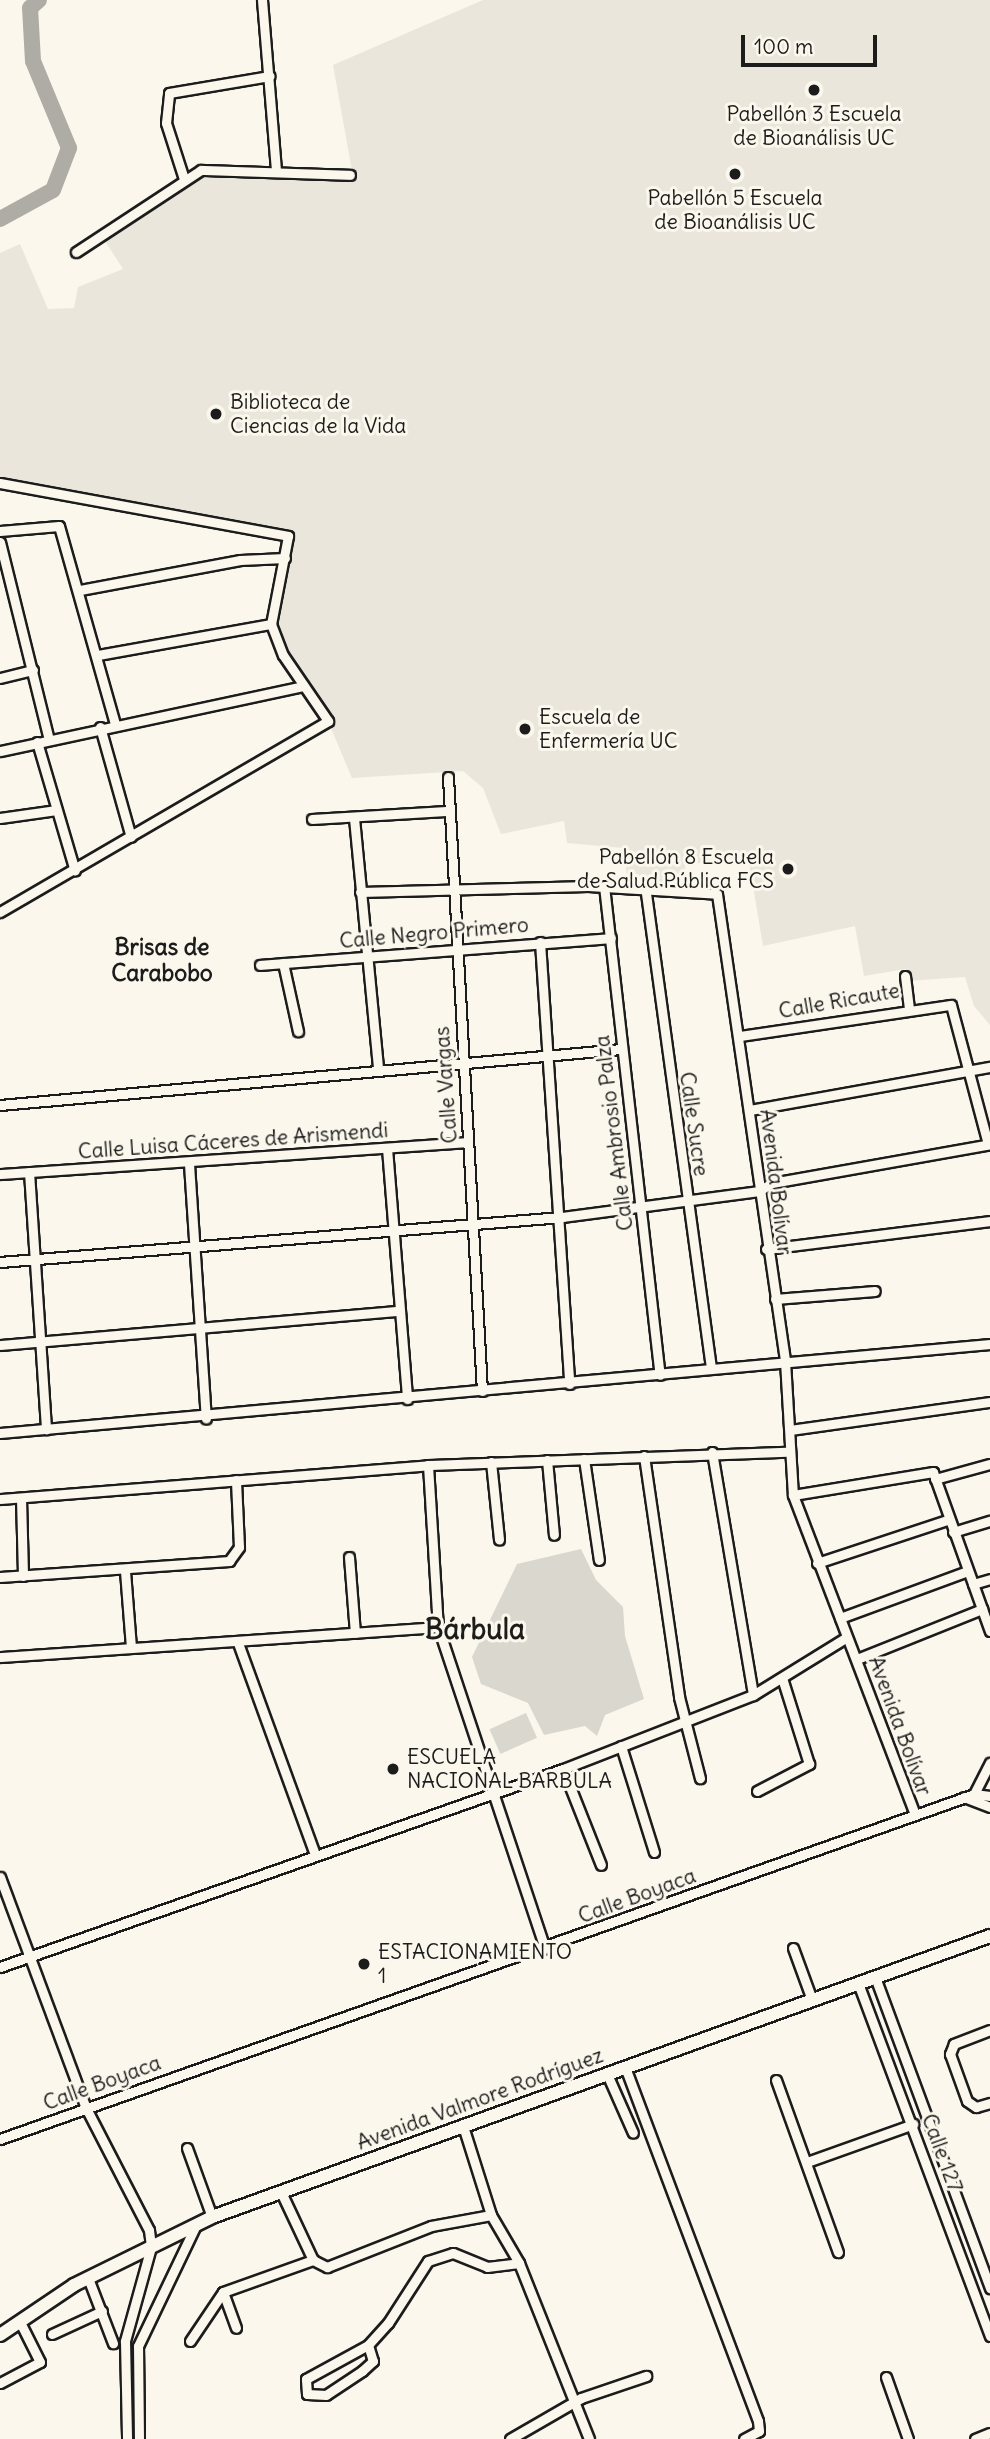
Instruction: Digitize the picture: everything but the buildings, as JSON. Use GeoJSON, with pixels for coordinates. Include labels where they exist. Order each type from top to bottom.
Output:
{"type":"FeatureCollection","features":[{"type":"Feature","properties":{"kind":"street"},"geometry":{"type":"LineString","coordinates":[[262,0],[276,171]]}},
{"type":"Feature","properties":{"kind":"street"},"geometry":{"type":"LineString","coordinates":[[184,179],[166,123],[169,93],[270,76]]}},
{"type":"Feature","properties":{"kind":"street"},"geometry":{"type":"LineString","coordinates":[[76,252],[184,179],[214,168],[350,175]]}},
{"type":"Feature","properties":{"kind":"street"},"geometry":{"type":"LineString","coordinates":[[0,483],[285,534],[285,558],[271,624],[303,686],[328,721],[75,871],[0,912]]}},
{"type":"Feature","properties":{"kind":"street"},"geometry":{"type":"LineString","coordinates":[[0,531],[59,526],[80,590],[115,724]]}},
{"type":"Feature","properties":{"kind":"street"},"geometry":{"type":"LineString","coordinates":[[0,542],[48,740]]}},
{"type":"Feature","properties":{"kind":"street"},"geometry":{"type":"LineString","coordinates":[[80,590],[240,560],[285,558]]}},
{"type":"Feature","properties":{"kind":"street"},"geometry":{"type":"LineString","coordinates":[[98,655],[271,624]]}},
{"type":"Feature","properties":{"kind":"street"},"geometry":{"type":"LineString","coordinates":[[0,678],[33,670]]}},
{"type":"Feature","properties":{"kind":"street"},"geometry":{"type":"LineString","coordinates":[[0,751],[100,727],[303,686]]}},
{"type":"Feature","properties":{"kind":"street"},"geometry":{"type":"LineString","coordinates":[[100,727],[131,837]]}},
{"type":"Feature","properties":{"kind":"street"},"geometry":{"type":"LineString","coordinates":[[37,742],[75,871]]}},
{"type":"Feature","properties":{"kind":"street","name":"Calle Vargas"},"geometry":{"type":"LineString","coordinates":[[448,777],[446,811],[453,950],[468,1142],[482,1391]]}},
{"type":"Feature","properties":{"kind":"street"},"geometry":{"type":"LineString","coordinates":[[0,818],[56,810]]}},
{"type":"Feature","properties":{"kind":"street"},"geometry":{"type":"LineString","coordinates":[[312,819],[446,811]]}},
{"type":"Feature","properties":{"kind":"street"},"geometry":{"type":"LineString","coordinates":[[354,818],[378,1069]]}},
{"type":"Feature","properties":{"kind":"street","name":"Calle Ambrosio Palza"},"geometry":{"type":"LineString","coordinates":[[604,886],[660,1375]]}},
{"type":"Feature","properties":{"kind":"street","name":"Avenida Bolívar"},"geometry":{"type":"LineString","coordinates":[[360,892],[645,886],[717,894],[740,1036],[766,1249],[785,1361],[793,1495],[914,1812]]}},
{"type":"Feature","properties":{"kind":"street","name":"Calle Sucre"},"geometry":{"type":"LineString","coordinates":[[645,886],[710,1366]]}},
{"type":"Feature","properties":{"kind":"street","name":"Calle Negro Primero"},"geometry":{"type":"LineString","coordinates":[[260,965],[611,938]]}},
{"type":"Feature","properties":{"kind":"street"},"geometry":{"type":"LineString","coordinates":[[540,942],[562,1217],[569,1384]]}},
{"type":"Feature","properties":{"kind":"street"},"geometry":{"type":"LineString","coordinates":[[283,963],[298,1031]]}},
{"type":"Feature","properties":{"kind":"street"},"geometry":{"type":"LineString","coordinates":[[905,976],[909,1007]]}},
{"type":"Feature","properties":{"kind":"street","name":"Calle Ricaute"},"geometry":{"type":"LineString","coordinates":[[740,1036],[944,1003],[955,1010],[969,1071]]}},
{"type":"Feature","properties":{"kind":"street"},"geometry":{"type":"LineString","coordinates":[[0,1105],[621,1049]]}},
{"type":"Feature","properties":{"kind":"street"},"geometry":{"type":"LineString","coordinates":[[750,1110],[990,1067]]}},
{"type":"Feature","properties":{"kind":"street"},"geometry":{"type":"LineString","coordinates":[[0,1262],[194,1251],[393,1228],[562,1217],[759,1191],[772,1183],[989,1144],[969,1071]]}},
{"type":"Feature","properties":{"kind":"street","name":"Calle Luisa Cáceres de Arismendi"},"geometry":{"type":"LineString","coordinates":[[0,1174],[189,1164],[468,1142]]}},
{"type":"Feature","properties":{"kind":"street"},"geometry":{"type":"LineString","coordinates":[[387,1148],[407,1399]]}},
{"type":"Feature","properties":{"kind":"street"},"geometry":{"type":"LineString","coordinates":[[189,1164],[206,1418]]}},
{"type":"Feature","properties":{"kind":"street"},"geometry":{"type":"LineString","coordinates":[[29,1172],[46,1429]]}},
{"type":"Feature","properties":{"kind":"street"},"geometry":{"type":"LineString","coordinates":[[766,1249],[990,1221]]}},
{"type":"Feature","properties":{"kind":"street"},"geometry":{"type":"LineString","coordinates":[[775,1299],[875,1291]]}},
{"type":"Feature","properties":{"kind":"street"},"geometry":{"type":"LineString","coordinates":[[0,1345],[202,1330],[398,1311]]}},
{"type":"Feature","properties":{"kind":"street"},"geometry":{"type":"LineString","coordinates":[[0,1433],[206,1418],[660,1375],[710,1366],[990,1344]]}},
{"type":"Feature","properties":{"kind":"street"},"geometry":{"type":"LineString","coordinates":[[790,1430],[990,1402]]}},
{"type":"Feature","properties":{"kind":"street"},"geometry":{"type":"LineString","coordinates":[[0,1499],[428,1465],[789,1451]]}},
{"type":"Feature","properties":{"kind":"street"},"geometry":{"type":"LineString","coordinates":[[712,1452],[752,1695]]}},
{"type":"Feature","properties":{"kind":"street"},"geometry":{"type":"LineString","coordinates":[[645,1457],[683,1721],[699,1778]]}},
{"type":"Feature","properties":{"kind":"street"},"geometry":{"type":"LineString","coordinates":[[584,1459],[599,1560]]}},
{"type":"Feature","properties":{"kind":"street"},"geometry":{"type":"LineString","coordinates":[[547,1460],[554,1535]]}},
{"type":"Feature","properties":{"kind":"street"},"geometry":{"type":"LineString","coordinates":[[491,1462],[499,1539]]}},
{"type":"Feature","properties":{"kind":"street"},"geometry":{"type":"LineString","coordinates":[[935,1479],[990,1464]]}},
{"type":"Feature","properties":{"kind":"street"},"geometry":{"type":"LineString","coordinates":[[428,1465],[438,1627],[545,1949]]}},
{"type":"Feature","properties":{"kind":"street"},"geometry":{"type":"LineString","coordinates":[[793,1495],[927,1470],[935,1479],[947,1520],[990,1631]]}},
{"type":"Feature","properties":{"kind":"street"},"geometry":{"type":"LineString","coordinates":[[0,1577],[125,1570],[237,1556],[236,1480]]}},
{"type":"Feature","properties":{"kind":"street"},"geometry":{"type":"LineString","coordinates":[[21,1498],[23,1576]]}},
{"type":"Feature","properties":{"kind":"street"},"geometry":{"type":"LineString","coordinates":[[817,1563],[947,1520]]}},
{"type":"Feature","properties":{"kind":"street"},"geometry":{"type":"LineString","coordinates":[[953,1532],[990,1521]]}},
{"type":"Feature","properties":{"kind":"street"},"geometry":{"type":"LineString","coordinates":[[349,1557],[355,1633]]}},
{"type":"Feature","properties":{"kind":"street"},"geometry":{"type":"LineString","coordinates":[[125,1570],[131,1647]]}},
{"type":"Feature","properties":{"kind":"street"},"geometry":{"type":"LineString","coordinates":[[839,1618],[968,1571]]}},
{"type":"Feature","properties":{"kind":"street"},"geometry":{"type":"LineString","coordinates":[[973,1584],[990,1579]]}},
{"type":"Feature","properties":{"kind":"street"},"geometry":{"type":"LineString","coordinates":[[857,1659],[982,1609]]}},
{"type":"Feature","properties":{"kind":"street"},"geometry":{"type":"LineString","coordinates":[[0,1657],[131,1647],[239,1643],[438,1627]]}},
{"type":"Feature","properties":{"kind":"street"},"geometry":{"type":"LineString","coordinates":[[0,1967],[491,1792],[564,1769],[752,1695],[848,1637]]}},
{"type":"Feature","properties":{"kind":"street"},"geometry":{"type":"LineString","coordinates":[[239,1643],[316,1855]]}},
{"type":"Feature","properties":{"kind":"street"},"geometry":{"type":"LineString","coordinates":[[757,1791],[809,1764],[782,1678]]}},
{"type":"Feature","properties":{"kind":"street"},"geometry":{"type":"LineString","coordinates":[[621,1746],[654,1852]]}},
{"type":"Feature","properties":{"kind":"street"},"geometry":{"type":"LineString","coordinates":[[990,1763],[974,1794],[990,1796]]}},
{"type":"Feature","properties":{"kind":"street"},"geometry":{"type":"LineString","coordinates":[[564,1769],[601,1865]]}},
{"type":"Feature","properties":{"kind":"street","name":"Calle Boyaca"},"geometry":{"type":"LineString","coordinates":[[0,2139],[545,1949],[914,1812],[974,1794]]}},
{"type":"Feature","properties":{"kind":"street"},"geometry":{"type":"LineString","coordinates":[[964,1797],[990,1807]]}},
{"type":"Feature","properties":{"kind":"street"},"geometry":{"type":"LineString","coordinates":[[0,1877],[86,2108],[149,2230],[151,2247],[125,2341],[127,2439]]}},
{"type":"Feature","properties":{"kind":"street","name":"Avenida Valmore Rodríguez"},"geometry":{"type":"LineString","coordinates":[[0,2335],[89,2278],[212,2217],[990,1936]]}},
{"type":"Feature","properties":{"kind":"street"},"geometry":{"type":"LineString","coordinates":[[793,1948],[812,2000]]}},
{"type":"Feature","properties":{"kind":"street","name":"Calle 127"},"geometry":{"type":"LineString","coordinates":[[875,1977],[990,2288]]}},
{"type":"Feature","properties":{"kind":"street","name":"Calle 127"},"geometry":{"type":"LineString","coordinates":[[858,1983],[989,2330]]}},
{"type":"Feature","properties":{"kind":"street"},"geometry":{"type":"LineString","coordinates":[[990,2030],[954,2043],[950,2054],[967,2101],[976,2108],[990,2103]]}},
{"type":"Feature","properties":{"kind":"street"},"geometry":{"type":"LineString","coordinates":[[625,2067],[758,2421],[759,2431],[744,2439]]}},
{"type":"Feature","properties":{"kind":"street"},"geometry":{"type":"LineString","coordinates":[[607,2074],[633,2133]]}},
{"type":"Feature","properties":{"kind":"street"},"geometry":{"type":"LineString","coordinates":[[776,2080],[838,2252]]}},
{"type":"Feature","properties":{"kind":"street"},"geometry":{"type":"LineString","coordinates":[[807,2162],[913,2124]]}},
{"type":"Feature","properties":{"kind":"street"},"geometry":{"type":"LineString","coordinates":[[463,2126],[491,2215],[519,2263],[589,2439]]}},
{"type":"Feature","properties":{"kind":"street"},"geometry":{"type":"LineString","coordinates":[[187,2148],[212,2217]]}},
{"type":"Feature","properties":{"kind":"street"},"geometry":{"type":"LineString","coordinates":[[281,2192],[313,2260]]}},
{"type":"Feature","properties":{"kind":"street"},"geometry":{"type":"LineString","coordinates":[[190,2341],[223,2292],[313,2260],[341,2264],[430,2226],[491,2215]]}},
{"type":"Feature","properties":{"kind":"street"},"geometry":{"type":"LineString","coordinates":[[139,2439],[138,2346],[196,2225]]}},
{"type":"Feature","properties":{"kind":"street"},"geometry":{"type":"LineString","coordinates":[[368,2345],[373,2361],[362,2371],[326,2395],[307,2394],[303,2389],[313,2373],[368,2345],[428,2261],[453,2253],[487,2267],[519,2263]]}},
{"type":"Feature","properties":{"kind":"street"},"geometry":{"type":"LineString","coordinates":[[89,2278],[113,2343]]}},
{"type":"Feature","properties":{"kind":"street"},"geometry":{"type":"LineString","coordinates":[[223,2292],[236,2328]]}},
{"type":"Feature","properties":{"kind":"street"},"geometry":{"type":"LineString","coordinates":[[51,2334],[102,2311]]}},
{"type":"Feature","properties":{"kind":"street"},"geometry":{"type":"LineString","coordinates":[[0,2383],[40,2362],[20,2322]]}},
{"type":"Feature","properties":{"kind":"street"},"geometry":{"type":"LineString","coordinates":[[510,2439],[574,2402],[646,2376]]}},
{"type":"Feature","properties":{"kind":"street"},"geometry":{"type":"LineString","coordinates":[[886,2377],[908,2439]]}},
{"type":"Feature","properties":{"kind":"street"},"geometry":{"type":"LineString","coordinates":[[975,2439],[990,2433]]}},
{"type":"Feature","properties":{"kind":"shaded area"},"geometry":{"type":"Polygon","coordinates":[[[483,0],[990,0],[990,1025],[974,1006],[965,977],[907,981],[906,969],[864,976],[855,926],[763,946],[748,856],[685,865],[686,881],[628,882],[623,848],[567,843],[564,821],[501,834],[483,788],[463,771],[352,778],[328,721],[283,655],[275,624],[291,535],[0,483],[0,253],[20,244],[48,309],[74,308],[78,287],[123,269],[105,241],[204,172],[354,182],[333,65],[483,0]]]}},
{"type":"Feature","properties":{"kind":"shaded area"},"geometry":{"type":"Polygon","coordinates":[[[581,1549],[596,1580],[623,1607],[625,1636],[644,1699],[605,1715],[597,1736],[585,1726],[544,1735],[528,1703],[481,1684],[472,1657],[517,1564],[581,1549]]]}},
{"type":"Feature","properties":{"kind":"shaded area"},"geometry":{"type":"Polygon","coordinates":[[[526,1713],[537,1738],[500,1754],[489,1729],[526,1713]]]}},
{"type":"Feature","properties":{"kind":"waterway"},"geometry":{"type":"LineString","coordinates":[[0,219],[53,190],[69,148],[33,61],[30,8],[39,0]]}},
{"type":"Feature","properties":{"kind":"place","name":"Pabellón 3 Escuela de Bioanálisis UC"},"geometry":{"type":"Point","coordinates":[814,90]}},
{"type":"Feature","properties":{"kind":"place","name":"Pabellón 5 Escuela de Bioanálisis UC"},"geometry":{"type":"Point","coordinates":[735,174]}},
{"type":"Feature","properties":{"kind":"place","name":"Biblioteca de Ciencias de la Vida"},"geometry":{"type":"Point","coordinates":[216,414]}},
{"type":"Feature","properties":{"kind":"place","name":"Escuela de Enfermería UC"},"geometry":{"type":"Point","coordinates":[525,729]}},
{"type":"Feature","properties":{"kind":"place","name":"Pabellón 8 Escuela de Salud Pública FCS"},"geometry":{"type":"Point","coordinates":[788,869]}},
{"type":"Feature","properties":{"kind":"place","name":"ESCUELA NACIONAL BARBULA"},"geometry":{"type":"Point","coordinates":[393,1769]}},
{"type":"Feature","properties":{"kind":"place","name":"ESTACIONAMIENTO 1"},"geometry":{"type":"Point","coordinates":[364,1964]}},
{"type":"Feature","properties":{"kind":"district","name":"Brisas de Carabobo"},"geometry":{"type":"Point","coordinates":[162,960]}},
{"type":"Feature","properties":{"kind":"district","name":"Bárbula"},"geometry":{"type":"Point","coordinates":[475,1629]}}]}
